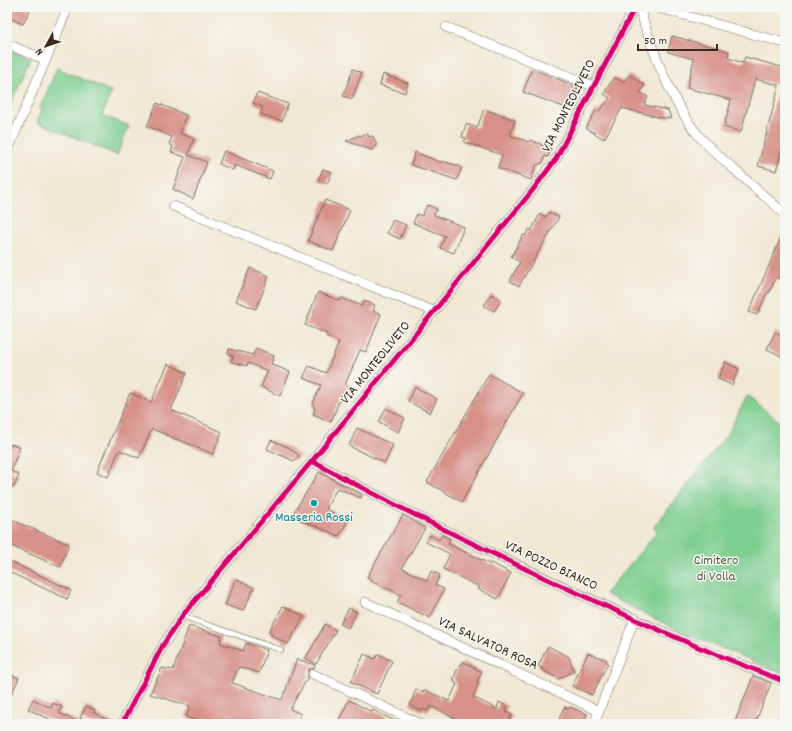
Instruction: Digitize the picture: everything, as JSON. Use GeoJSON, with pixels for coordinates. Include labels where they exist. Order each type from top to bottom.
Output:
{"type":"FeatureCollection","features":[{"type":"Feature","properties":{"kind":"street"},"geometry":{"type":"LineString","coordinates":[[7,152],[68,7]]}},
{"type":"Feature","properties":{"kind":"street","name":"VIA MONTEOLIVETO"},"geometry":{"type":"LineString","coordinates":[[122,724],[163,645],[182,616],[312,461],[532,191],[556,159],[635,7]]}},
{"type":"Feature","properties":{"kind":"street"},"geometry":{"type":"LineString","coordinates":[[639,7],[661,68],[688,121],[713,151],[785,214]]}},
{"type":"Feature","properties":{"kind":"street"},"geometry":{"type":"LineString","coordinates":[[655,7],[785,43]]}},
{"type":"Feature","properties":{"kind":"street"},"geometry":{"type":"LineString","coordinates":[[446,27],[593,86]]}},
{"type":"Feature","properties":{"kind":"street"},"geometry":{"type":"LineString","coordinates":[[7,44],[46,60]]}},
{"type":"Feature","properties":{"kind":"street"},"geometry":{"type":"LineString","coordinates":[[173,206],[433,312]]}},
{"type":"Feature","properties":{"kind":"street","name":"VIA POZZO BIANCO"},"geometry":{"type":"LineString","coordinates":[[312,461],[455,535],[698,647],[785,682]]}},
{"type":"Feature","properties":{"kind":"street","name":"VIA SALVATOR ROSA"},"geometry":{"type":"LineString","coordinates":[[365,602],[599,711]]}},
{"type":"Feature","properties":{"kind":"street"},"geometry":{"type":"LineString","coordinates":[[594,724],[635,618]]}},
{"type":"Feature","properties":{"kind":"street"},"geometry":{"type":"LineString","coordinates":[[313,674],[422,724]]}},
{"type":"Feature","properties":{"kind":"lane"},"geometry":{"type":"LineString","coordinates":[[182,616],[281,650]]}},
{"type":"Feature","properties":{"kind":"green space"},"geometry":{"type":"Polygon","coordinates":[[[7,49],[31,58],[8,110],[7,110],[7,49]]]}},
{"type":"Feature","properties":{"kind":"green space"},"geometry":{"type":"Polygon","coordinates":[[[57,68],[110,91],[111,93],[102,115],[129,126],[117,155],[37,122],[42,110],[40,108],[57,68]]]}},
{"type":"Feature","properties":{"kind":"green space","name":"Cimitero di Volla"},"geometry":{"type":"Polygon","coordinates":[[[747,396],[785,426],[785,674],[678,630],[605,594],[657,532],[654,527],[729,432],[747,396]]]}},
{"type":"Feature","properties":{"kind":"building"},"geometry":{"type":"Polygon","coordinates":[[[11,7],[23,7],[30,10],[23,24],[7,17],[11,7]]]}},
{"type":"Feature","properties":{"kind":"building"},"geometry":{"type":"Polygon","coordinates":[[[672,36],[729,51],[728,58],[743,63],[745,57],[785,68],[785,137],[776,171],[758,166],[779,85],[755,79],[741,132],[724,127],[731,100],[687,88],[694,59],[668,52],[672,36]]]}},
{"type":"Feature","properties":{"kind":"building"},"geometry":{"type":"Polygon","coordinates":[[[353,69],[362,73],[352,99],[343,96],[353,69]]]}},
{"type":"Feature","properties":{"kind":"building"},"geometry":{"type":"Polygon","coordinates":[[[532,69],[578,87],[569,109],[523,92],[532,69]]]}},
{"type":"Feature","properties":{"kind":"building"},"geometry":{"type":"Polygon","coordinates":[[[383,74],[408,83],[405,93],[380,85],[383,74]]]}},
{"type":"Feature","properties":{"kind":"building"},"geometry":{"type":"Polygon","coordinates":[[[629,75],[645,85],[640,92],[648,97],[644,105],[668,110],[671,118],[662,118],[622,108],[604,139],[586,128],[596,110],[599,111],[610,98],[604,94],[614,77],[623,82],[629,75]]]}},
{"type":"Feature","properties":{"kind":"building"},"geometry":{"type":"Polygon","coordinates":[[[257,93],[288,104],[282,121],[260,114],[263,107],[253,103],[257,93]]]}},
{"type":"Feature","properties":{"kind":"building"},"geometry":{"type":"Polygon","coordinates":[[[157,103],[186,115],[180,133],[194,139],[188,155],[207,162],[193,199],[173,189],[185,157],[171,152],[173,146],[169,144],[172,137],[147,126],[157,103]]]}},
{"type":"Feature","properties":{"kind":"building"},"geometry":{"type":"Polygon","coordinates":[[[484,109],[515,120],[510,135],[529,142],[530,140],[551,148],[548,157],[545,156],[542,164],[540,163],[536,165],[531,180],[498,168],[502,155],[464,142],[466,138],[462,137],[466,124],[477,128],[484,109]]]}},
{"type":"Feature","properties":{"kind":"building"},"geometry":{"type":"Polygon","coordinates":[[[367,133],[369,137],[373,136],[377,146],[372,150],[346,141],[359,135],[360,136],[367,133]]]}},
{"type":"Feature","properties":{"kind":"building"},"geometry":{"type":"Polygon","coordinates":[[[224,151],[273,171],[270,179],[235,165],[233,170],[219,164],[224,151]]]}},
{"type":"Feature","properties":{"kind":"building"},"geometry":{"type":"Polygon","coordinates":[[[415,152],[442,163],[442,161],[462,167],[457,180],[411,165],[415,152]]]}},
{"type":"Feature","properties":{"kind":"building"},"geometry":{"type":"Polygon","coordinates":[[[323,169],[332,172],[327,184],[318,180],[323,169]]]}},
{"type":"Feature","properties":{"kind":"building"},"geometry":{"type":"Polygon","coordinates":[[[325,200],[350,210],[333,251],[308,241],[325,200]]]}},
{"type":"Feature","properties":{"kind":"building"},"geometry":{"type":"Polygon","coordinates":[[[427,205],[437,209],[434,215],[464,227],[454,253],[440,248],[445,236],[413,223],[417,214],[422,216],[427,205]]]}},
{"type":"Feature","properties":{"kind":"building"},"geometry":{"type":"Polygon","coordinates":[[[549,212],[559,217],[519,286],[510,281],[520,262],[511,257],[523,235],[525,236],[529,229],[531,231],[540,214],[546,217],[549,212]]]}},
{"type":"Feature","properties":{"kind":"building"},"geometry":{"type":"Polygon","coordinates":[[[393,220],[406,225],[400,239],[387,233],[393,220]]]}},
{"type":"Feature","properties":{"kind":"building"},"geometry":{"type":"Polygon","coordinates":[[[785,228],[785,282],[776,277],[757,315],[749,312],[785,228]]]}},
{"type":"Feature","properties":{"kind":"building"},"geometry":{"type":"Polygon","coordinates":[[[250,268],[269,276],[256,309],[236,301],[250,268]]]}},
{"type":"Feature","properties":{"kind":"building"},"geometry":{"type":"Polygon","coordinates":[[[318,292],[340,301],[341,298],[362,306],[364,301],[375,305],[373,311],[381,314],[366,352],[360,350],[345,385],[351,388],[347,396],[342,394],[331,422],[313,414],[315,410],[313,403],[321,385],[303,378],[309,366],[326,373],[339,342],[326,336],[327,334],[305,325],[318,292]]]}},
{"type":"Feature","properties":{"kind":"building"},"geometry":{"type":"Polygon","coordinates":[[[491,294],[501,300],[494,311],[484,306],[491,294]]]}},
{"type":"Feature","properties":{"kind":"building"},"geometry":{"type":"Polygon","coordinates":[[[775,332],[785,337],[785,358],[767,349],[775,332]]]}},
{"type":"Feature","properties":{"kind":"building"},"geometry":{"type":"Polygon","coordinates":[[[256,348],[274,356],[271,364],[290,372],[280,396],[261,387],[268,371],[248,363],[247,366],[231,362],[233,356],[228,354],[229,349],[253,355],[256,348]]]}},
{"type":"Feature","properties":{"kind":"building"},"geometry":{"type":"Polygon","coordinates":[[[725,362],[739,369],[732,385],[718,379],[725,362]]]}},
{"type":"Feature","properties":{"kind":"building"},"geometry":{"type":"Polygon","coordinates":[[[168,364],[187,373],[171,410],[222,432],[213,454],[152,429],[139,458],[119,450],[108,477],[97,472],[130,393],[151,402],[168,364]]]}},
{"type":"Feature","properties":{"kind":"building"},"geometry":{"type":"Polygon","coordinates":[[[489,374],[523,393],[462,502],[427,482],[489,374]]]}},
{"type":"Feature","properties":{"kind":"building"},"geometry":{"type":"Polygon","coordinates":[[[415,387],[437,399],[430,413],[408,401],[415,387]]]}},
{"type":"Feature","properties":{"kind":"building"},"geometry":{"type":"Polygon","coordinates":[[[386,408],[405,418],[398,432],[379,422],[386,408]]]}},
{"type":"Feature","properties":{"kind":"building"},"geometry":{"type":"Polygon","coordinates":[[[357,428],[393,445],[385,463],[349,446],[357,428]]]}},
{"type":"Feature","properties":{"kind":"building"},"geometry":{"type":"Polygon","coordinates":[[[271,440],[288,447],[300,456],[294,461],[267,449],[271,440]]]}},
{"type":"Feature","properties":{"kind":"building"},"geometry":{"type":"Polygon","coordinates":[[[11,444],[20,447],[11,471],[19,475],[14,487],[7,484],[7,453],[11,444]]]}},
{"type":"Feature","properties":{"kind":"building","name":"Masseria Rossi"},"geometry":{"type":"Polygon","coordinates":[[[319,472],[362,495],[361,498],[337,488],[326,509],[348,520],[339,536],[298,519],[300,515],[294,512],[319,472]]]}},
{"type":"Feature","properties":{"kind":"building"},"geometry":{"type":"Polygon","coordinates":[[[403,515],[425,528],[402,568],[427,581],[431,571],[440,575],[435,585],[444,589],[430,618],[397,602],[401,595],[369,580],[370,578],[367,577],[403,515]]]}},
{"type":"Feature","properties":{"kind":"building"},"geometry":{"type":"Polygon","coordinates":[[[7,518],[69,544],[60,567],[7,544],[7,518]]]}},
{"type":"Feature","properties":{"kind":"building"},"geometry":{"type":"Polygon","coordinates":[[[430,535],[439,540],[442,535],[450,539],[448,544],[511,573],[498,599],[478,589],[480,587],[443,569],[450,554],[426,542],[430,535]]]}},
{"type":"Feature","properties":{"kind":"building"},"geometry":{"type":"Polygon","coordinates":[[[7,560],[71,590],[67,599],[7,571],[7,560]]]}},
{"type":"Feature","properties":{"kind":"building"},"geometry":{"type":"Polygon","coordinates":[[[236,579],[254,588],[243,611],[225,605],[236,579]]]}},
{"type":"Feature","properties":{"kind":"building"},"geometry":{"type":"Polygon","coordinates":[[[283,606],[304,616],[288,644],[271,635],[269,631],[283,606]]]}},
{"type":"Feature","properties":{"kind":"building"},"geometry":{"type":"Polygon","coordinates":[[[349,608],[357,612],[348,628],[340,624],[349,608]]]}},
{"type":"Feature","properties":{"kind":"building"},"geometry":{"type":"Polygon","coordinates":[[[325,624],[336,630],[316,664],[306,658],[325,624]]]}},
{"type":"Feature","properties":{"kind":"building"},"geometry":{"type":"Polygon","coordinates":[[[189,626],[221,636],[220,643],[243,651],[246,643],[267,650],[259,673],[239,667],[232,683],[282,700],[297,659],[315,665],[314,668],[308,671],[308,677],[290,709],[301,714],[296,724],[207,724],[186,717],[190,706],[150,694],[162,668],[173,670],[189,626]]]}},
{"type":"Feature","properties":{"kind":"building"},"geometry":{"type":"Polygon","coordinates":[[[548,646],[569,657],[574,671],[559,679],[542,670],[543,669],[538,666],[548,646]]]}},
{"type":"Feature","properties":{"kind":"building"},"geometry":{"type":"Polygon","coordinates":[[[588,653],[607,660],[606,662],[608,663],[592,695],[572,686],[588,653]]]}},
{"type":"Feature","properties":{"kind":"building"},"geometry":{"type":"Polygon","coordinates":[[[364,654],[375,659],[378,654],[392,661],[377,694],[351,682],[364,654]]]}},
{"type":"Feature","properties":{"kind":"building"},"geometry":{"type":"Polygon","coordinates":[[[464,662],[482,672],[477,682],[479,683],[473,697],[497,709],[499,702],[507,706],[506,712],[512,715],[508,724],[503,721],[501,724],[466,724],[431,706],[428,711],[423,709],[422,711],[410,705],[416,689],[423,692],[425,690],[449,701],[457,684],[453,679],[460,664],[464,662]]]}},
{"type":"Feature","properties":{"kind":"building"},"geometry":{"type":"Polygon","coordinates":[[[7,673],[19,678],[7,703],[7,673]]]}},
{"type":"Feature","properties":{"kind":"building"},"geometry":{"type":"Polygon","coordinates":[[[753,676],[771,683],[755,724],[734,724],[753,676]]]}},
{"type":"Feature","properties":{"kind":"building"},"geometry":{"type":"Polygon","coordinates":[[[33,699],[51,708],[53,703],[62,707],[59,713],[82,724],[59,724],[28,709],[33,699]]]}},
{"type":"Feature","properties":{"kind":"building"},"geometry":{"type":"Polygon","coordinates":[[[349,700],[372,712],[373,710],[401,724],[337,724],[349,700]]]}},
{"type":"Feature","properties":{"kind":"building"},"geometry":{"type":"Polygon","coordinates":[[[86,706],[95,710],[94,713],[115,724],[92,724],[80,718],[86,706]]]}},
{"type":"Feature","properties":{"kind":"building"},"geometry":{"type":"Polygon","coordinates":[[[564,707],[569,709],[570,707],[587,714],[583,724],[557,724],[564,707]]]}},
{"type":"Feature","properties":{"kind":"cycle path"},"geometry":{"type":"LineString","coordinates":[[122,724],[163,645],[182,616],[312,461],[532,191],[556,159],[635,7]]}},
{"type":"Feature","properties":{"kind":"cycle path"},"geometry":{"type":"LineString","coordinates":[[312,461],[407,511],[551,581],[698,647],[785,682]]}},
{"type":"Feature","properties":{"kind":"place","name":"Masseria Rossi"},"geometry":{"type":"Point","coordinates":[314,503]}}]}
